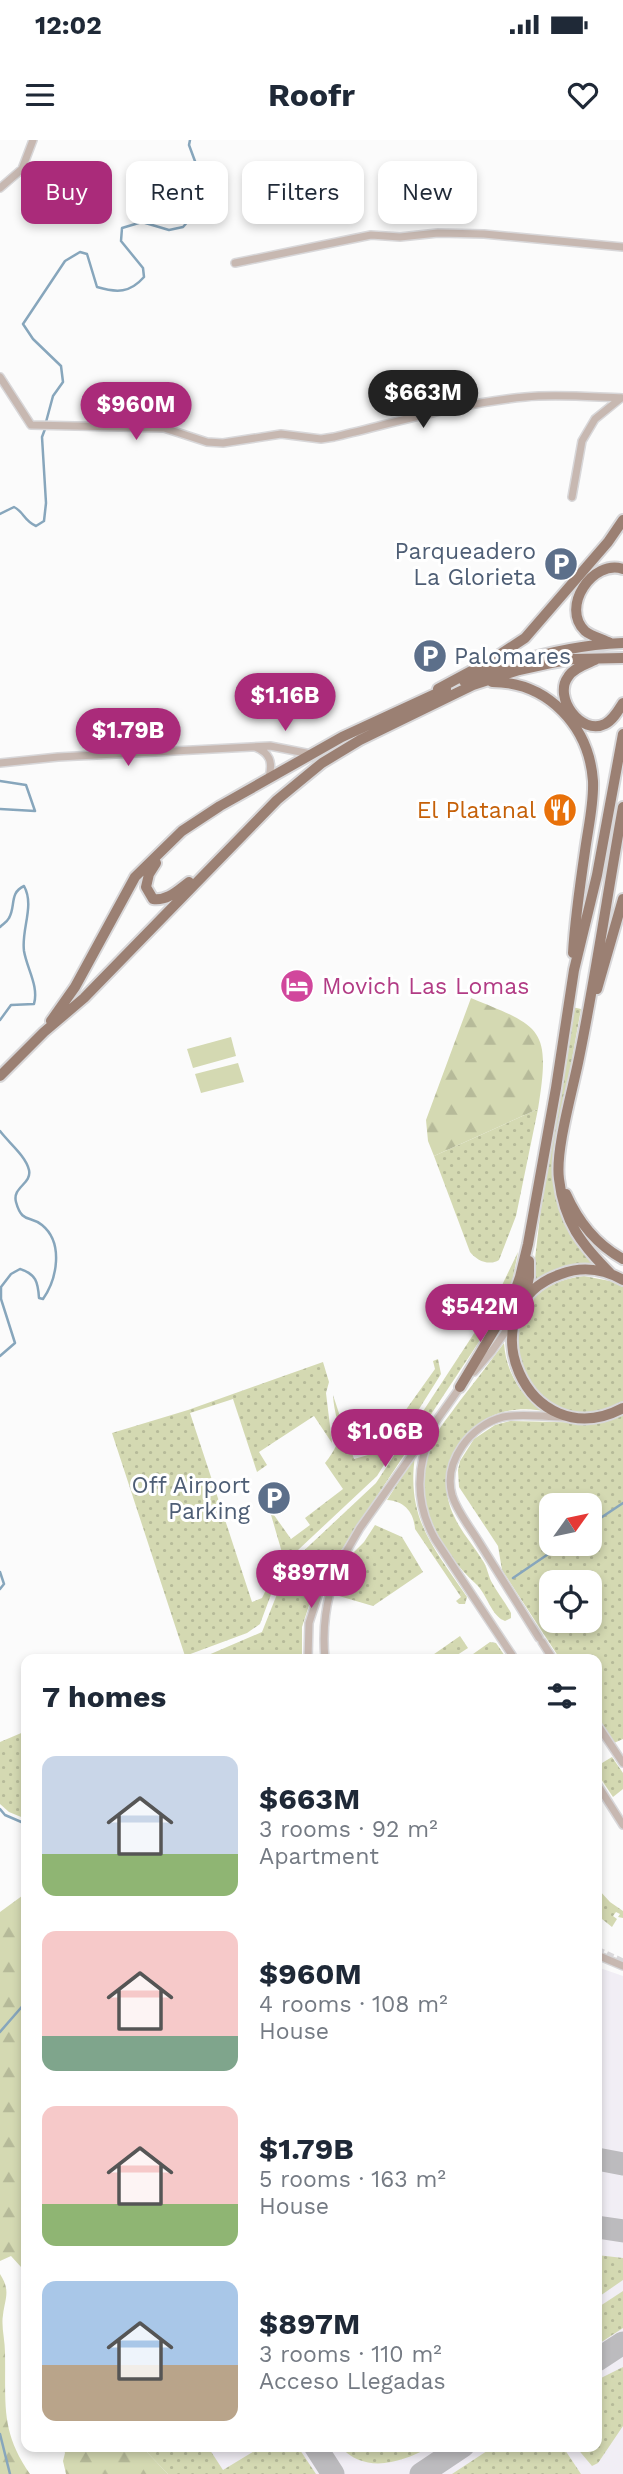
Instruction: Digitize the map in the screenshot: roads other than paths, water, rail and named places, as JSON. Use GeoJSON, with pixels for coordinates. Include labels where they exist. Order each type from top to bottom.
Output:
{"type":"FeatureCollection","features":[{"type":"Feature","properties":{"kind":"main road"},"geometry":{"type":"LineString","coordinates":[[44,1032],[75,987],[135,877],[172,841],[220,806],[269,777],[411,704],[490,661],[525,638],[608,542],[623,520]]}},
{"type":"Feature","properties":{"kind":"main road"},"geometry":{"type":"LineString","coordinates":[[618,644],[585,631],[576,615],[576,606],[585,586],[595,575],[610,567],[623,569]]}},
{"type":"Feature","properties":{"kind":"main road"},"geometry":{"type":"LineString","coordinates":[[411,704],[504,664],[576,648],[618,644]]}},
{"type":"Feature","properties":{"kind":"main road"},"geometry":{"type":"LineString","coordinates":[[600,658],[569,673],[563,690],[567,706],[585,723],[600,725],[611,719],[623,703]]}},
{"type":"Feature","properties":{"kind":"main road"},"geometry":{"type":"LineString","coordinates":[[0,1076],[44,1032],[84,998],[284,794],[322,763],[370,735],[482,682],[551,663],[623,658]]}},
{"type":"Feature","properties":{"kind":"main road"},"geometry":{"type":"LineString","coordinates":[[482,682],[507,682],[544,694],[563,710],[588,755],[593,792],[574,938],[574,971]]}},
{"type":"Feature","properties":{"kind":"main road"},"geometry":{"type":"LineString","coordinates":[[460,1387],[512,1300],[528,1244],[574,971],[597,875],[623,734]]}},
{"type":"Feature","properties":{"kind":"main road"},"geometry":{"type":"LineString","coordinates":[[619,1278],[583,1245],[570,1223],[562,1200],[558,1160],[623,807]]}},
{"type":"Feature","properties":{"kind":"main road"},"geometry":{"type":"LineString","coordinates":[[172,841],[149,874],[146,887],[153,899],[168,897],[211,866]]}},
{"type":"Feature","properties":{"kind":"main road"},"geometry":{"type":"LineString","coordinates":[[579,1056],[623,899]]}},
{"type":"Feature","properties":{"kind":"main road"},"geometry":{"type":"LineString","coordinates":[[558,1177],[584,1226],[606,1248],[623,1259]]}},
{"type":"Feature","properties":{"kind":"main road"},"geometry":{"type":"LineString","coordinates":[[523,1303],[529,1277],[528,1244]]}},
{"type":"Feature","properties":{"kind":"main road"},"geometry":{"type":"LineString","coordinates":[[619,1278],[589,1269],[557,1275],[538,1286],[517,1314],[512,1349],[517,1372],[523,1383],[538,1401],[548,1408],[570,1417],[601,1417],[623,1408]]}},
{"type":"Feature","properties":{"kind":"street"},"geometry":{"type":"LineString","coordinates":[[0,188],[22,169],[33,140]]}},
{"type":"Feature","properties":{"kind":"street"},"geometry":{"type":"LineString","coordinates":[[235,263],[371,235],[400,237],[438,233],[484,234],[623,247]]}},
{"type":"Feature","properties":{"kind":"street"},"geometry":{"type":"LineString","coordinates":[[0,377],[31,425],[164,428],[206,442],[223,443],[281,434],[321,439],[499,400],[529,397],[622,398]]}},
{"type":"Feature","properties":{"kind":"street"},"geometry":{"type":"LineString","coordinates":[[572,497],[582,441],[595,419],[622,398]]}},
{"type":"Feature","properties":{"kind":"street"},"geometry":{"type":"LineString","coordinates":[[0,763],[58,757],[278,746],[311,754]]}},
{"type":"Feature","properties":{"kind":"street"},"geometry":{"type":"LineString","coordinates":[[254,747],[267,753],[270,758],[269,777]]}},
{"type":"Feature","properties":{"kind":"street"},"geometry":{"type":"LineString","coordinates":[[308,1654],[307,1637],[312,1610],[321,1586],[339,1564],[360,1528],[460,1387],[492,1351],[517,1314]]}},
{"type":"Feature","properties":{"kind":"street"},"geometry":{"type":"LineString","coordinates":[[442,1413],[428,1440],[421,1464],[420,1498],[426,1520],[435,1539],[511,1654]]}},
{"type":"Feature","properties":{"kind":"street"},"geometry":{"type":"LineString","coordinates":[[551,1654],[463,1518],[452,1494],[451,1474],[456,1455],[463,1444],[489,1423],[512,1416],[570,1417]]}},
{"type":"Feature","properties":{"kind":"street"},"geometry":{"type":"LineString","coordinates":[[325,1654],[324,1615],[327,1597],[339,1564]]}},
{"type":"Feature","properties":{"kind":"street"},"geometry":{"type":"LineString","coordinates":[[602,1732],[623,1763]]}},
{"type":"Feature","properties":{"kind":"street"},"geometry":{"type":"LineString","coordinates":[[602,1792],[623,1825]]}},
{"type":"Feature","properties":{"kind":"street"},"geometry":{"type":"LineString","coordinates":[[602,1957],[623,1966]]}},
{"type":"Feature","properties":{"kind":"waterway"},"geometry":{"type":"LineString","coordinates":[[46,422],[53,396],[63,382],[61,366],[33,339],[23,324],[65,261],[80,252],[87,254],[97,287],[128,289],[144,277],[143,268],[121,241],[122,228],[142,222],[169,230],[183,227],[197,211],[199,172],[189,145],[190,140]]}},
{"type":"Feature","properties":{"kind":"waterway"},"geometry":{"type":"LineString","coordinates":[[0,514],[14,507],[36,526],[44,521],[46,503],[42,437],[45,429]]}},
{"type":"Feature","properties":{"kind":"waterway"},"geometry":{"type":"LineString","coordinates":[[0,781],[26,785],[35,811],[0,809]]}},
{"type":"Feature","properties":{"kind":"waterway"},"geometry":{"type":"LineString","coordinates":[[0,927],[9,918],[16,892],[24,886],[28,902],[24,951],[34,984],[34,1004],[11,1005],[0,1020]]}},
{"type":"Feature","properties":{"kind":"waterway"},"geometry":{"type":"LineString","coordinates":[[0,1131],[21,1154],[29,1170],[28,1179],[17,1193],[18,1209],[24,1216],[42,1225],[49,1233],[56,1251],[55,1272],[43,1299],[39,1298],[33,1276],[20,1269],[11,1274],[1,1287],[1,1299],[15,1343],[0,1356]]}},
{"type":"Feature","properties":{"kind":"waterway"},"geometry":{"type":"LineString","coordinates":[[602,1517],[623,1503]]}},
{"type":"Feature","properties":{"kind":"waterway"},"geometry":{"type":"LineString","coordinates":[[513,1578],[545,1556]]}},
{"type":"Feature","properties":{"kind":"waterway"},"geometry":{"type":"LineString","coordinates":[[0,1572],[4,1584],[0,1589]]}},
{"type":"Feature","properties":{"kind":"waterway"},"geometry":{"type":"LineString","coordinates":[[0,1809],[5,1815],[21,1822]]}},
{"type":"Feature","properties":{"kind":"waterway"},"geometry":{"type":"LineString","coordinates":[[0,2032],[21,2008]]}},
{"type":"Feature","properties":{"kind":"waterway"},"geometry":{"type":"LineString","coordinates":[[0,2434],[10,2474]]}},
{"type":"Feature","properties":{"kind":"tunnel"},"geometry":{"type":"LineString","coordinates":[[602,1952],[623,1962]]}},
{"type":"Feature","properties":{"kind":"place","name":"Parqueadero La Glorieta"},"geometry":{"type":"Point","coordinates":[561,564]}},
{"type":"Feature","properties":{"kind":"place","name":"Palomares"},"geometry":{"type":"Point","coordinates":[430,656]}},
{"type":"Feature","properties":{"kind":"place","name":"El Platanal"},"geometry":{"type":"Point","coordinates":[560,810]}},
{"type":"Feature","properties":{"kind":"place","name":"Movich Las Lomas"},"geometry":{"type":"Point","coordinates":[297,986]}},
{"type":"Feature","properties":{"kind":"place","name":"Off Airport Parking"},"geometry":{"type":"Point","coordinates":[274,1498]}}]}
